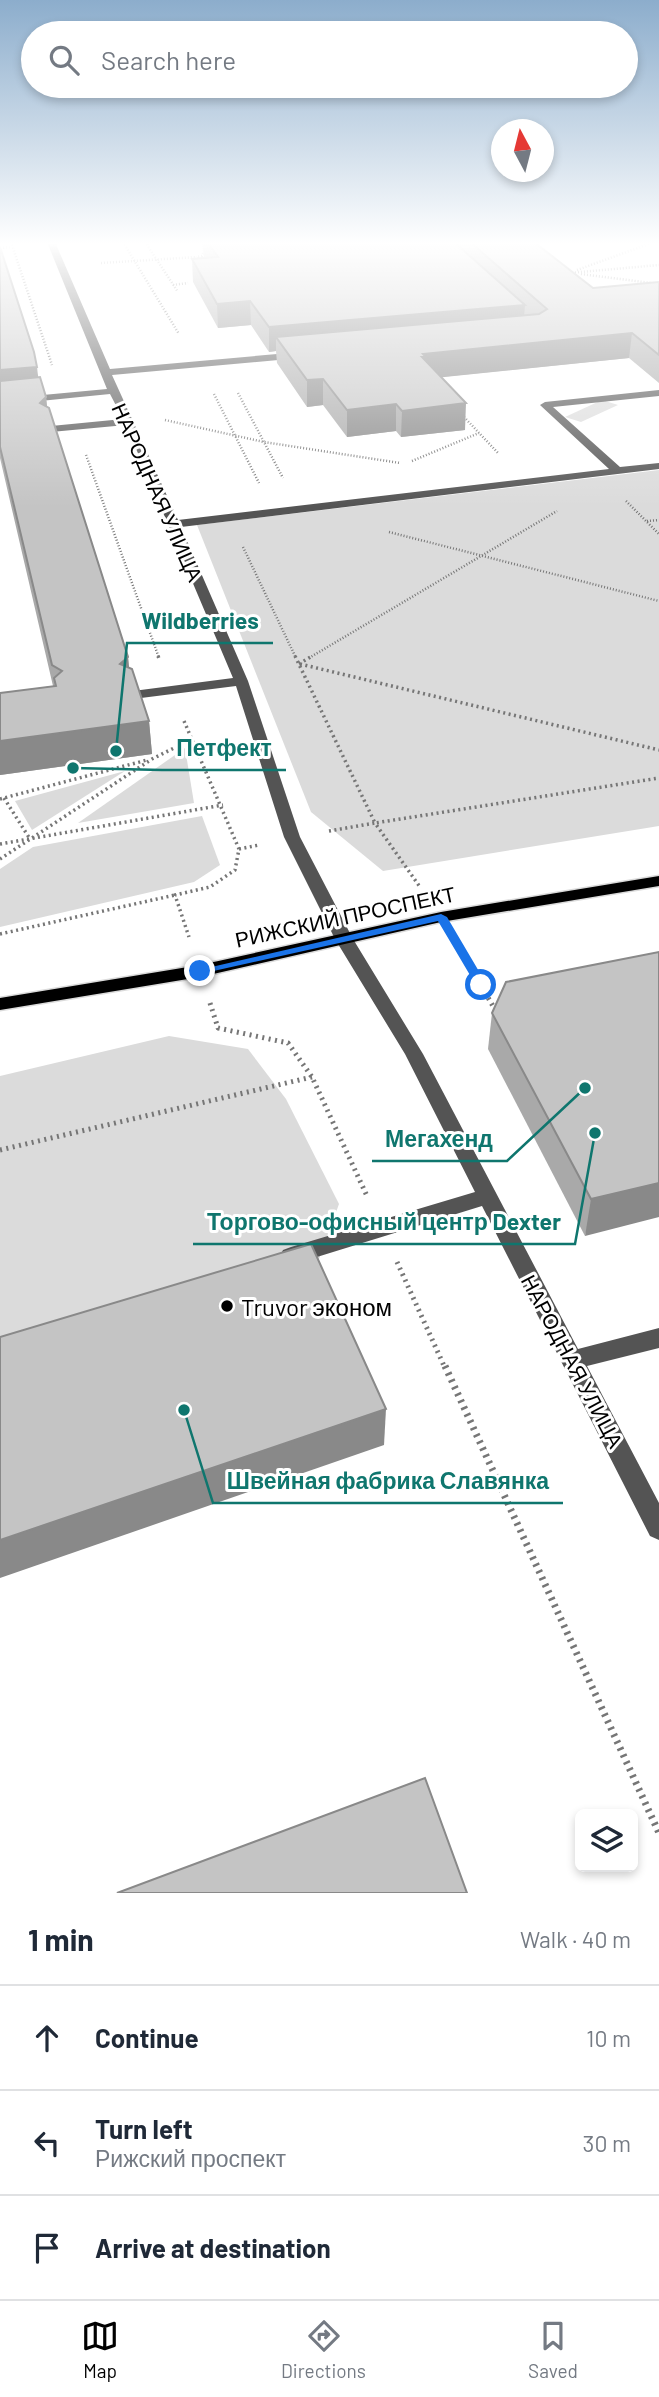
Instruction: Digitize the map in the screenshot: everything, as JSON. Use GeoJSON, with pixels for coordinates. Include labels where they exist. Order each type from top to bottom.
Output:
{"type":"FeatureCollection","features":[{"type":"Feature","properties":{"kind":"main road","name":"РИЖСКИЙ ПРОСПЕКТ"},"geometry":{"type":"LineString","coordinates":[[0,1004],[200,971],[441,917],[659,881]]}},
{"type":"Feature","properties":{"kind":"street","name":"НАРОДНАЯ УЛИЦА"},"geometry":{"type":"LineString","coordinates":[[90,330],[108,372],[113,391],[129,422],[241,681],[292,837],[344,939],[414,1054],[659,1528]]}},
{"type":"Feature","properties":{"kind":"street"},"geometry":{"type":"LineString","coordinates":[[108,372],[312,354]]}},
{"type":"Feature","properties":{"kind":"street"},"geometry":{"type":"LineString","coordinates":[[0,402],[113,391]]}},
{"type":"Feature","properties":{"kind":"street"},"geometry":{"type":"LineString","coordinates":[[618,471],[545,405],[659,393]]}},
{"type":"Feature","properties":{"kind":"street"},"geometry":{"type":"LineString","coordinates":[[51,429],[129,422]]}},
{"type":"Feature","properties":{"kind":"street"},"geometry":{"type":"LineString","coordinates":[[173,524],[659,466]]}},
{"type":"Feature","properties":{"kind":"street"},"geometry":{"type":"LineString","coordinates":[[133,695],[241,681]]}},
{"type":"Feature","properties":{"kind":"street"},"geometry":{"type":"LineString","coordinates":[[276,1261],[486,1197]]}},
{"type":"Feature","properties":{"kind":"street"},"geometry":{"type":"LineString","coordinates":[[573,1360],[659,1338]]}},
{"type":"Feature","properties":{"kind":"path"},"geometry":{"type":"LineString","coordinates":[[40,330],[62,396]]}},
{"type":"Feature","properties":{"kind":"path"},"geometry":{"type":"LineString","coordinates":[[177,330],[209,384],[274,512]]}},
{"type":"Feature","properties":{"kind":"path"},"geometry":{"type":"LineString","coordinates":[[209,384],[237,391],[299,509]]}},
{"type":"Feature","properties":{"kind":"path"},"geometry":{"type":"LineString","coordinates":[[463,417],[479,433]]}},
{"type":"Feature","properties":{"kind":"path"},"geometry":{"type":"LineString","coordinates":[[161,419],[264,442],[419,466]]}},
{"type":"Feature","properties":{"kind":"path"},"geometry":{"type":"LineString","coordinates":[[0,934],[210,887],[234,870],[239,849],[223,806],[170,690],[76,426]]}},
{"type":"Feature","properties":{"kind":"path"},"geometry":{"type":"LineString","coordinates":[[623,497],[659,534]]}},
{"type":"Feature","properties":{"kind":"path"},"geometry":{"type":"LineString","coordinates":[[299,664],[561,508]]}},
{"type":"Feature","properties":{"kind":"path"},"geometry":{"type":"LineString","coordinates":[[647,521],[659,520]]}},
{"type":"Feature","properties":{"kind":"path"},"geometry":{"type":"LineString","coordinates":[[389,532],[659,601]]}},
{"type":"Feature","properties":{"kind":"path"},"geometry":{"type":"LineString","coordinates":[[239,538],[375,823],[441,917],[494,1008],[508,1005]]}},
{"type":"Feature","properties":{"kind":"path"},"geometry":{"type":"LineString","coordinates":[[299,664],[659,750]]}},
{"type":"Feature","properties":{"kind":"path"},"geometry":{"type":"LineString","coordinates":[[0,859],[152,759],[192,739]]}},
{"type":"Feature","properties":{"kind":"path"},"geometry":{"type":"LineString","coordinates":[[30,839],[2,798],[152,759]]}},
{"type":"Feature","properties":{"kind":"path"},"geometry":{"type":"LineString","coordinates":[[239,849],[292,837],[659,778]]}},
{"type":"Feature","properties":{"kind":"path"},"geometry":{"type":"LineString","coordinates":[[0,844],[223,806]]}},
{"type":"Feature","properties":{"kind":"path"},"geometry":{"type":"LineString","coordinates":[[176,895],[218,1028],[288,1043],[312,1077],[659,1833]]}},
{"type":"Feature","properties":{"kind":"path"},"geometry":{"type":"LineString","coordinates":[[0,1150],[312,1077]]}},
{"type":"Feature","properties":{"kind":"shaded area"},"geometry":{"type":"Polygon","coordinates":[[[602,400],[618,405],[581,422],[565,417],[602,400]]]}},
{"type":"Feature","properties":{"kind":"shaded area"},"geometry":{"type":"Polygon","coordinates":[[[659,470],[659,826],[383,871],[311,812],[197,525],[659,470]]]}},
{"type":"Feature","properties":{"kind":"shaded area"},"geometry":{"type":"Polygon","coordinates":[[[185,748],[194,803],[78,823],[185,748]]]}},
{"type":"Feature","properties":{"kind":"shaded area"},"geometry":{"type":"Polygon","coordinates":[[[125,771],[32,830],[15,801],[125,771]]]}},
{"type":"Feature","properties":{"kind":"shaded area"},"geometry":{"type":"Polygon","coordinates":[[[202,816],[220,865],[194,882],[0,927],[0,869],[33,847],[202,816]]]}},
{"type":"Feature","properties":{"kind":"shaded area"},"geometry":{"type":"Polygon","coordinates":[[[169,1036],[248,1049],[286,1099],[339,1204],[311,1281],[0,1376],[0,1076],[169,1036]]]}},
{"type":"Feature","properties":{"kind":"building"},"geometry":{"type":"Polygon","coordinates":[[[0,330],[27,330],[37,367],[0,370],[0,330]]]}},
{"type":"Feature","properties":{"kind":"building"},"geometry":{"type":"Polygon","coordinates":[[[352,330],[659,330],[659,355],[632,333],[423,354],[426,357],[422,357],[466,403],[402,411],[396,404],[347,410],[323,379],[307,380],[276,337],[352,330]]]}},
{"type":"Feature","properties":{"kind":"building"},"geometry":{"type":"Polygon","coordinates":[[[40,377],[46,397],[40,403],[49,408],[128,657],[120,664],[132,669],[149,721],[0,741],[0,693],[56,686],[54,678],[62,671],[52,665],[0,447],[0,381],[40,377]]]}},
{"type":"Feature","properties":{"kind":"building"},"geometry":{"type":"Polygon","coordinates":[[[659,952],[659,1183],[591,1199],[492,1013],[506,982],[659,952]]]}},
{"type":"Feature","properties":{"kind":"building"},"geometry":{"type":"Polygon","coordinates":[[[311,1244],[386,1409],[0,1540],[0,1337],[311,1244]]]}},
{"type":"Feature","properties":{"kind":"building"},"geometry":{"type":"Polygon","coordinates":[[[425,1778],[467,1893],[117,1893],[425,1778]]]}},
{"type":"Feature","properties":{"kind":"place","name":"Wildberries"},"geometry":{"type":"Point","coordinates":[116,751]}},
{"type":"Feature","properties":{"kind":"place","name":"Петфект"},"geometry":{"type":"Point","coordinates":[73,768]}},
{"type":"Feature","properties":{"kind":"place","name":"Мегахенд"},"geometry":{"type":"Point","coordinates":[585,1088]}},
{"type":"Feature","properties":{"kind":"place","name":"Торгово-офисный центр Dexter"},"geometry":{"type":"Point","coordinates":[595,1133]}},
{"type":"Feature","properties":{"kind":"place","name":"Truvor эконом"},"geometry":{"type":"Point","coordinates":[227,1306]}},
{"type":"Feature","properties":{"kind":"place","name":"Швейная фабрика Славянка"},"geometry":{"type":"Point","coordinates":[184,1410]}},
{"type":"Feature","properties":{"kind":"route"},"geometry":{"type":"LineString","coordinates":[[200,971],[441,917],[481,985]]}}]}
